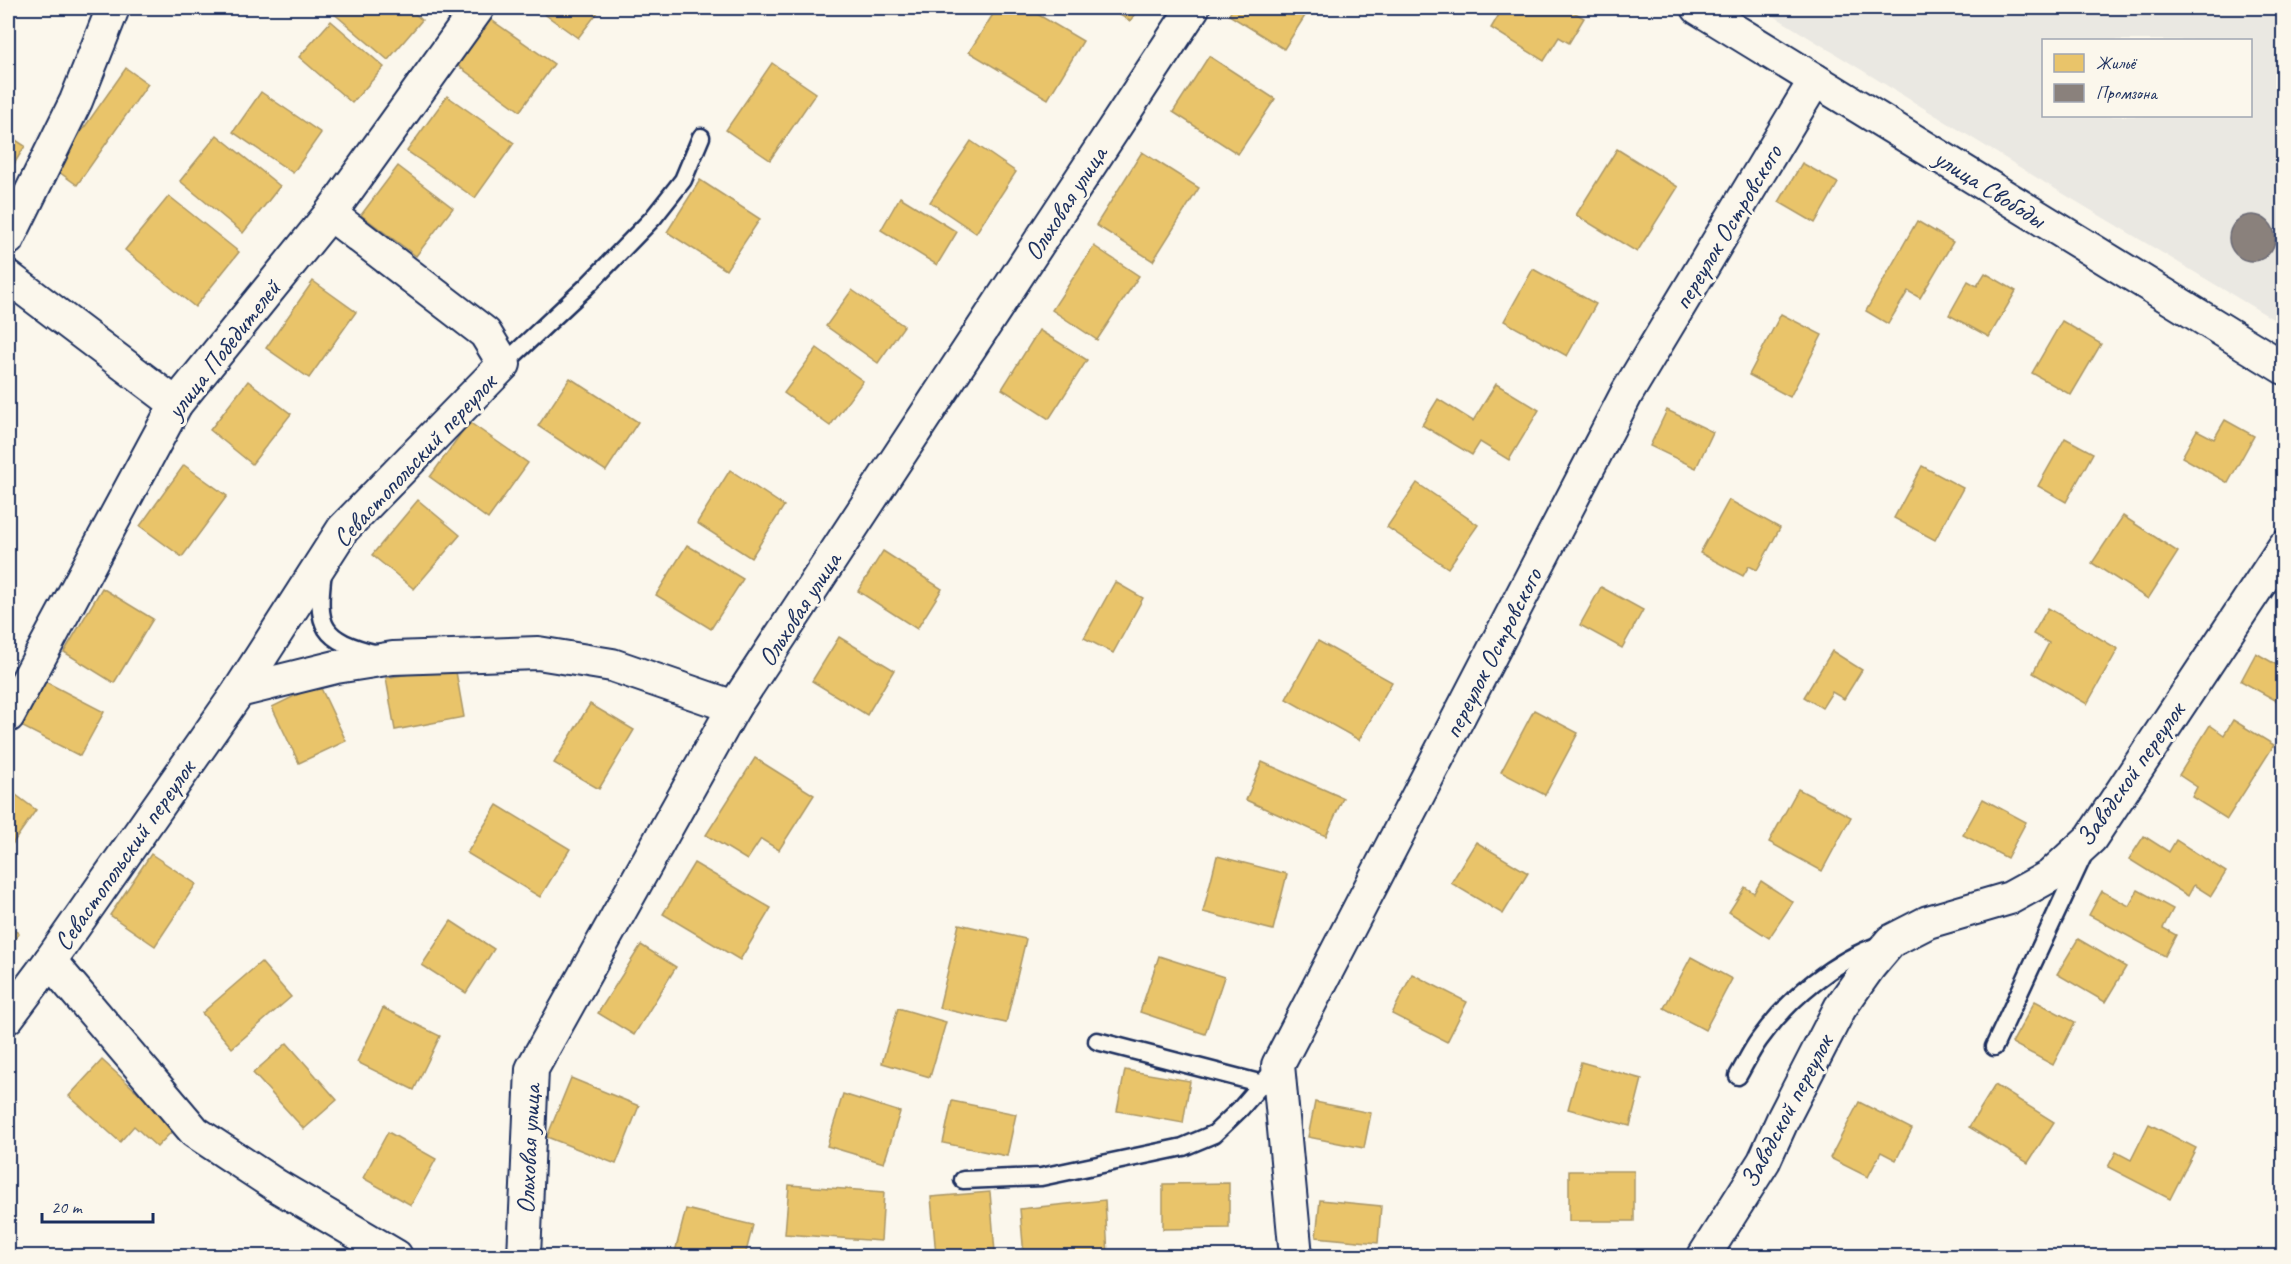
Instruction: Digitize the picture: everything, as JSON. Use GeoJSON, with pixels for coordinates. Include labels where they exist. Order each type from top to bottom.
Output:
{"type":"FeatureCollection","features":[{"type":"Feature","properties":{"kind":"street"},"geometry":{"type":"LineString","coordinates":[[8,239],[76,102],[113,8]]}},
{"type":"Feature","properties":{"kind":"street","name":"улица Победителей"},"geometry":{"type":"LineString","coordinates":[[8,716],[176,404],[330,214],[478,8]]}},
{"type":"Feature","properties":{"kind":"street","name":"Ольховая улица"},"geometry":{"type":"LineString","coordinates":[[524,1257],[532,1069],[734,707],[1194,8]]}},
{"type":"Feature","properties":{"kind":"street","name":"улица Свободы"},"geometry":{"type":"LineString","coordinates":[[1698,8],[2283,368]]}},
{"type":"Feature","properties":{"kind":"street","name":"переулок Островского"},"geometry":{"type":"LineString","coordinates":[[1270,1074],[1627,393],[1815,81]]}},
{"type":"Feature","properties":{"kind":"street","name":"Севастопольский переулок"},"geometry":{"type":"LineString","coordinates":[[8,1017],[50,961],[239,691],[344,528],[504,364],[485,333],[330,214]]}},
{"type":"Feature","properties":{"kind":"street"},"geometry":{"type":"LineString","coordinates":[[8,277],[176,404]]}},
{"type":"Feature","properties":{"kind":"street","name":"Заводской переулок"},"geometry":{"type":"LineString","coordinates":[[1704,1257],[1764,1161],[1840,1008],[1869,967],[1891,941],[1928,922],[2010,898],[2050,876],[2091,838],[2283,547]]}},
{"type":"Feature","properties":{"kind":"street"},"geometry":{"type":"LineString","coordinates":[[239,691],[336,667],[393,658],[538,653],[612,665],[734,707]]}},
{"type":"Feature","properties":{"kind":"street"},"geometry":{"type":"LineString","coordinates":[[50,961],[195,1132],[277,1186],[396,1257]]}},
{"type":"Feature","properties":{"kind":"street"},"geometry":{"type":"LineString","coordinates":[[1270,1074],[1296,1257]]}},
{"type":"Feature","properties":{"kind":"lane"},"geometry":{"type":"LineString","coordinates":[[504,364],[585,288],[653,218],[683,180],[702,137]]}},
{"type":"Feature","properties":{"kind":"lane"},"geometry":{"type":"LineString","coordinates":[[324,558],[319,604],[324,627],[339,641],[393,658]]}},
{"type":"Feature","properties":{"kind":"lane"},"geometry":{"type":"LineString","coordinates":[[1994,1047],[2091,838]]}},
{"type":"Feature","properties":{"kind":"lane"},"geometry":{"type":"LineString","coordinates":[[1738,1076],[1759,1039],[1787,1007],[1822,975],[1859,952],[1891,941]]}},
{"type":"Feature","properties":{"kind":"lane"},"geometry":{"type":"LineString","coordinates":[[963,1180],[1041,1177],[1183,1147],[1214,1134],[1241,1108],[1270,1074],[1097,1041]]}},
{"type":"Feature","properties":{"kind":"shaded area"},"geometry":{"type":"Polygon","coordinates":[[[1761,8],[2283,8],[2283,325],[2047,184],[1761,8]]]}},
{"type":"Feature","properties":{"kind":"building: Жильё"},"geometry":{"type":"Polygon","coordinates":[[[334,8],[408,8],[422,20],[388,60],[331,11],[334,8]]]}},
{"type":"Feature","properties":{"kind":"building: Жильё"},"geometry":{"type":"Polygon","coordinates":[[[536,8],[601,8],[578,38],[536,8]]]}},
{"type":"Feature","properties":{"kind":"building: Жильё"},"geometry":{"type":"Polygon","coordinates":[[[997,8],[1027,8],[1083,41],[1048,99],[969,52],[997,8]]]}},
{"type":"Feature","properties":{"kind":"building: Жильё"},"geometry":{"type":"Polygon","coordinates":[[[1108,8],[1139,8],[1130,21],[1108,8]]]}},
{"type":"Feature","properties":{"kind":"building: Жильё"},"geometry":{"type":"Polygon","coordinates":[[[1233,8],[1310,8],[1284,49],[1229,15],[1233,8]]]}},
{"type":"Feature","properties":{"kind":"building: Жильё"},"geometry":{"type":"Polygon","coordinates":[[[1503,8],[1567,8],[1584,18],[1569,43],[1559,37],[1544,61],[1491,28],[1503,8]]]}},
{"type":"Feature","properties":{"kind":"building: Жильё"},"geometry":{"type":"Polygon","coordinates":[[[490,19],[554,64],[520,111],[457,65],[490,19]]]}},
{"type":"Feature","properties":{"kind":"building: Жильё"},"geometry":{"type":"Polygon","coordinates":[[[331,21],[384,67],[352,103],[299,57],[331,21]]]}},
{"type":"Feature","properties":{"kind":"building: Жильё"},"geometry":{"type":"Polygon","coordinates":[[[1209,56],[1275,99],[1238,154],[1173,112],[1209,56]]]}},
{"type":"Feature","properties":{"kind":"building: Жильё"},"geometry":{"type":"Polygon","coordinates":[[[772,63],[816,93],[770,160],[726,130],[772,63]]]}},
{"type":"Feature","properties":{"kind":"building: Жильё"},"geometry":{"type":"Polygon","coordinates":[[[126,68],[148,84],[77,185],[55,169],[126,68]]]}},
{"type":"Feature","properties":{"kind":"building: Жильё"},"geometry":{"type":"Polygon","coordinates":[[[261,92],[321,133],[293,173],[233,132],[261,92]]]}},
{"type":"Feature","properties":{"kind":"building: Жильё"},"geometry":{"type":"Polygon","coordinates":[[[447,96],[514,143],[475,198],[407,151],[447,96]]]}},
{"type":"Feature","properties":{"kind":"building: Жильё"},"geometry":{"type":"Polygon","coordinates":[[[8,135],[25,146],[8,174],[8,135]]]}},
{"type":"Feature","properties":{"kind":"building: Жильё"},"geometry":{"type":"Polygon","coordinates":[[[217,135],[280,186],[243,233],[180,181],[217,135]]]}},
{"type":"Feature","properties":{"kind":"building: Жильё"},"geometry":{"type":"Polygon","coordinates":[[[971,141],[1016,172],[976,233],[930,202],[971,141]]]}},
{"type":"Feature","properties":{"kind":"building: Жильё"},"geometry":{"type":"Polygon","coordinates":[[[1617,149],[1678,187],[1637,252],[1576,215],[1617,149]]]}},
{"type":"Feature","properties":{"kind":"building: Жильё"},"geometry":{"type":"Polygon","coordinates":[[[1142,152],[1199,188],[1153,261],[1096,225],[1142,152]]]}},
{"type":"Feature","properties":{"kind":"building: Жильё"},"geometry":{"type":"Polygon","coordinates":[[[1802,163],[1838,183],[1815,223],[1779,202],[1802,163]]]}},
{"type":"Feature","properties":{"kind":"building: Жильё"},"geometry":{"type":"Polygon","coordinates":[[[398,166],[453,208],[416,256],[361,215],[398,166]]]}},
{"type":"Feature","properties":{"kind":"building: Жильё"},"geometry":{"type":"Polygon","coordinates":[[[700,180],[760,219],[726,270],[667,232],[700,180]]]}},
{"type":"Feature","properties":{"kind":"building: Жильё"},"geometry":{"type":"Polygon","coordinates":[[[169,196],[239,252],[195,307],[125,250],[169,196]]]}},
{"type":"Feature","properties":{"kind":"building: Жильё"},"geometry":{"type":"Polygon","coordinates":[[[900,197],[957,232],[937,265],[881,230],[900,197]]]}},
{"type":"Feature","properties":{"kind":"building: Жильё"},"geometry":{"type":"Polygon","coordinates":[[[1917,221],[1953,242],[1920,298],[1908,291],[1888,324],[1866,311],[1917,221]]]}},
{"type":"Feature","properties":{"kind":"building: Жильё"},"geometry":{"type":"Polygon","coordinates":[[[1094,246],[1139,276],[1097,340],[1052,310],[1094,246]]]}},
{"type":"Feature","properties":{"kind":"building: Жильё"},"geometry":{"type":"Polygon","coordinates":[[[1533,269],[1596,304],[1567,356],[1504,321],[1533,269]]]}},
{"type":"Feature","properties":{"kind":"building: Жильё"},"geometry":{"type":"Polygon","coordinates":[[[1985,273],[2016,291],[1989,337],[1949,315],[1968,281],[1977,286],[1985,273]]]}},
{"type":"Feature","properties":{"kind":"building: Жильё"},"geometry":{"type":"Polygon","coordinates":[[[313,281],[356,312],[309,378],[266,348],[313,281]]]}},
{"type":"Feature","properties":{"kind":"building: Жильё"},"geometry":{"type":"Polygon","coordinates":[[[852,290],[904,326],[878,363],[826,326],[852,290]]]}},
{"type":"Feature","properties":{"kind":"building: Жильё"},"geometry":{"type":"Polygon","coordinates":[[[1781,314],[1822,335],[1790,397],[1749,375],[1781,314]]]}},
{"type":"Feature","properties":{"kind":"building: Жильё"},"geometry":{"type":"Polygon","coordinates":[[[2062,321],[2101,344],[2071,395],[2032,373],[2062,321]]]}},
{"type":"Feature","properties":{"kind":"building: Жильё"},"geometry":{"type":"Polygon","coordinates":[[[1039,330],[1087,360],[1049,419],[1002,389],[1039,330]]]}},
{"type":"Feature","properties":{"kind":"building: Жильё"},"geometry":{"type":"Polygon","coordinates":[[[817,348],[863,381],[830,426],[784,393],[817,348]]]}},
{"type":"Feature","properties":{"kind":"building: Жильё"},"geometry":{"type":"Polygon","coordinates":[[[570,378],[638,422],[606,471],[538,426],[570,378]]]}},
{"type":"Feature","properties":{"kind":"building: Жильё"},"geometry":{"type":"Polygon","coordinates":[[[248,381],[291,414],[252,464],[210,430],[248,381]]]}},
{"type":"Feature","properties":{"kind":"building: Жильё"},"geometry":{"type":"Polygon","coordinates":[[[1496,384],[1539,410],[1509,460],[1480,442],[1472,455],[1422,425],[1438,399],[1473,421],[1496,384]]]}},
{"type":"Feature","properties":{"kind":"building: Жильё"},"geometry":{"type":"Polygon","coordinates":[[[1667,410],[1713,432],[1696,468],[1650,446],[1667,410]]]}},
{"type":"Feature","properties":{"kind":"building: Жильё"},"geometry":{"type":"Polygon","coordinates":[[[2225,420],[2254,436],[2228,483],[2182,457],[2197,430],[2214,439],[2225,420]]]}},
{"type":"Feature","properties":{"kind":"building: Жильё"},"geometry":{"type":"Polygon","coordinates":[[[469,422],[528,463],[488,519],[430,477],[469,422]]]}},
{"type":"Feature","properties":{"kind":"building: Жильё"},"geometry":{"type":"Polygon","coordinates":[[[2065,438],[2093,453],[2066,502],[2038,486],[2065,438]]]}},
{"type":"Feature","properties":{"kind":"building: Жильё"},"geometry":{"type":"Polygon","coordinates":[[[184,465],[227,496],[182,557],[140,526],[184,465]]]}},
{"type":"Feature","properties":{"kind":"building: Жильё"},"geometry":{"type":"Polygon","coordinates":[[[1922,466],[1963,488],[1935,540],[1894,518],[1922,466]]]}},
{"type":"Feature","properties":{"kind":"building: Жильё"},"geometry":{"type":"Polygon","coordinates":[[[730,470],[784,506],[751,558],[697,523],[730,470]]]}},
{"type":"Feature","properties":{"kind":"building: Жильё"},"geometry":{"type":"Polygon","coordinates":[[[1417,483],[1478,525],[1448,568],[1387,527],[1417,483]]]}},
{"type":"Feature","properties":{"kind":"building: Жильё"},"geometry":{"type":"Polygon","coordinates":[[[418,500],[460,535],[414,589],[372,555],[418,500]]]}},
{"type":"Feature","properties":{"kind":"building: Жильё"},"geometry":{"type":"Polygon","coordinates":[[[1729,500],[1780,528],[1757,570],[1749,566],[1743,576],[1700,553],[1729,500]]]}},
{"type":"Feature","properties":{"kind":"building: Жильё"},"geometry":{"type":"Polygon","coordinates":[[[2123,516],[2178,552],[2148,599],[2092,563],[2123,516]]]}},
{"type":"Feature","properties":{"kind":"building: Жильё"},"geometry":{"type":"Polygon","coordinates":[[[687,545],[743,579],[711,629],[656,595],[687,545]]]}},
{"type":"Feature","properties":{"kind":"building: Жильё"},"geometry":{"type":"Polygon","coordinates":[[[883,551],[942,589],[917,629],[858,591],[883,551]]]}},
{"type":"Feature","properties":{"kind":"building: Жильё"},"geometry":{"type":"Polygon","coordinates":[[[1115,582],[1143,598],[1113,653],[1084,638],[1115,582]]]}},
{"type":"Feature","properties":{"kind":"building: Жильё"},"geometry":{"type":"Polygon","coordinates":[[[1601,587],[1643,610],[1622,648],[1580,625],[1601,587]]]}},
{"type":"Feature","properties":{"kind":"building: Жильё"},"geometry":{"type":"Polygon","coordinates":[[[102,588],[153,619],[114,683],[64,652],[102,588]]]}},
{"type":"Feature","properties":{"kind":"building: Жильё"},"geometry":{"type":"Polygon","coordinates":[[[2048,608],[2118,649],[2087,704],[2033,673],[2049,643],[2033,634],[2048,608]]]}},
{"type":"Feature","properties":{"kind":"building: Жильё"},"geometry":{"type":"Polygon","coordinates":[[[839,637],[894,670],[867,715],[812,681],[839,637]]]}},
{"type":"Feature","properties":{"kind":"building: Жильё"},"geometry":{"type":"Polygon","coordinates":[[[1318,641],[1392,682],[1359,740],[1286,699],[1318,641]]]}},
{"type":"Feature","properties":{"kind":"building: Жильё"},"geometry":{"type":"Polygon","coordinates":[[[1832,651],[1862,670],[1844,699],[1832,692],[1822,708],[1804,697],[1832,651]]]}},
{"type":"Feature","properties":{"kind":"building: Жильё"},"geometry":{"type":"Polygon","coordinates":[[[2256,653],[2284,669],[2284,705],[2241,681],[2256,653]]]}},
{"type":"Feature","properties":{"kind":"building: Жильё"},"geometry":{"type":"Polygon","coordinates":[[[455,666],[464,717],[395,730],[386,678],[455,666]]]}},
{"type":"Feature","properties":{"kind":"building: Жильё"},"geometry":{"type":"Polygon","coordinates":[[[44,681],[104,712],[80,756],[21,726],[44,681]]]}},
{"type":"Feature","properties":{"kind":"building: Жильё"},"geometry":{"type":"Polygon","coordinates":[[[319,684],[346,741],[299,763],[272,707],[319,684]]]}},
{"type":"Feature","properties":{"kind":"building: Жильё"},"geometry":{"type":"Polygon","coordinates":[[[590,704],[634,730],[599,789],[554,763],[590,704]]]}},
{"type":"Feature","properties":{"kind":"building: Жильё"},"geometry":{"type":"Polygon","coordinates":[[[1534,710],[1578,733],[1545,795],[1501,772],[1534,710]]]}},
{"type":"Feature","properties":{"kind":"building: Жильё"},"geometry":{"type":"Polygon","coordinates":[[[2233,720],[2274,745],[2227,819],[2192,797],[2197,787],[2179,775],[2210,725],[2224,735],[2233,720]]]}},
{"type":"Feature","properties":{"kind":"building: Жильё"},"geometry":{"type":"Polygon","coordinates":[[[755,758],[814,795],[779,850],[761,839],[747,860],[706,835],[755,758]]]}},
{"type":"Feature","properties":{"kind":"building: Жильё"},"geometry":{"type":"Polygon","coordinates":[[[1262,762],[1343,798],[1326,836],[1246,800],[1262,762]]]}},
{"type":"Feature","properties":{"kind":"building: Жильё"},"geometry":{"type":"Polygon","coordinates":[[[8,789],[36,810],[8,850],[8,789]]]}},
{"type":"Feature","properties":{"kind":"building: Жильё"},"geometry":{"type":"Polygon","coordinates":[[[1798,789],[1851,817],[1822,871],[1769,842],[1798,789]]]}},
{"type":"Feature","properties":{"kind":"building: Жильё"},"geometry":{"type":"Polygon","coordinates":[[[1983,799],[2026,822],[2007,858],[1963,835],[1983,799]]]}},
{"type":"Feature","properties":{"kind":"building: Жильё"},"geometry":{"type":"Polygon","coordinates":[[[497,805],[570,849],[540,897],[467,853],[497,805]]]}},
{"type":"Feature","properties":{"kind":"building: Жильё"},"geometry":{"type":"Polygon","coordinates":[[[2144,836],[2169,852],[2176,840],[2226,872],[2211,896],[2194,885],[2188,896],[2129,859],[2144,836]]]}},
{"type":"Feature","properties":{"kind":"building: Жильё"},"geometry":{"type":"Polygon","coordinates":[[[1476,842],[1528,873],[1503,914],[1451,883],[1476,842]]]}},
{"type":"Feature","properties":{"kind":"building: Жильё"},"geometry":{"type":"Polygon","coordinates":[[[151,854],[196,884],[155,946],[110,915],[151,854]]]}},
{"type":"Feature","properties":{"kind":"building: Жильё"},"geometry":{"type":"Polygon","coordinates":[[[1217,856],[1287,874],[1273,930],[1203,912],[1217,856]]]}},
{"type":"Feature","properties":{"kind":"building: Жильё"},"geometry":{"type":"Polygon","coordinates":[[[694,863],[771,908],[740,960],[663,914],[694,863]]]}},
{"type":"Feature","properties":{"kind":"building: Жильё"},"geometry":{"type":"Polygon","coordinates":[[[1761,881],[1793,902],[1769,938],[1729,912],[1745,887],[1754,893],[1761,881]]]}},
{"type":"Feature","properties":{"kind":"building: Жильё"},"geometry":{"type":"Polygon","coordinates":[[[2138,890],[2173,909],[2163,928],[2176,935],[2165,956],[2089,915],[2102,891],[2129,906],[2138,890]]]}},
{"type":"Feature","properties":{"kind":"building: Жильё"},"geometry":{"type":"Polygon","coordinates":[[[451,921],[494,949],[466,993],[422,965],[451,921]]]}},
{"type":"Feature","properties":{"kind":"building: Жильё"},"geometry":{"type":"Polygon","coordinates":[[[8,923],[19,934],[8,946],[8,923]]]}},
{"type":"Feature","properties":{"kind":"building: Жильё"},"geometry":{"type":"Polygon","coordinates":[[[959,924],[1026,939],[1006,1023],[939,1008],[959,924]]]}},
{"type":"Feature","properties":{"kind":"building: Жильё"},"geometry":{"type":"Polygon","coordinates":[[[2078,939],[2126,967],[2105,1002],[2057,974],[2078,939]]]}},
{"type":"Feature","properties":{"kind":"building: Жильё"},"geometry":{"type":"Polygon","coordinates":[[[641,945],[676,967],[634,1035],[598,1013],[641,945]]]}},
{"type":"Feature","properties":{"kind":"building: Жильё"},"geometry":{"type":"Polygon","coordinates":[[[1159,956],[1224,977],[1205,1034],[1140,1012],[1159,956]]]}},
{"type":"Feature","properties":{"kind":"building: Жильё"},"geometry":{"type":"Polygon","coordinates":[[[1691,957],[1732,979],[1705,1030],[1664,1008],[1691,957]]]}},
{"type":"Feature","properties":{"kind":"building: Жильё"},"geometry":{"type":"Polygon","coordinates":[[[261,962],[291,997],[232,1048],[202,1013],[261,962]]]}},
{"type":"Feature","properties":{"kind":"building: Жильё"},"geometry":{"type":"Polygon","coordinates":[[[1412,974],[1467,1002],[1447,1042],[1392,1014],[1412,974]]]}},
{"type":"Feature","properties":{"kind":"building: Жильё"},"geometry":{"type":"Polygon","coordinates":[[[2035,1001],[2075,1022],[2053,1065],[2012,1043],[2035,1001]]]}},
{"type":"Feature","properties":{"kind":"building: Жильё"},"geometry":{"type":"Polygon","coordinates":[[[383,1008],[440,1036],[414,1090],[357,1062],[383,1008]]]}},
{"type":"Feature","properties":{"kind":"building: Жильё"},"geometry":{"type":"Polygon","coordinates":[[[898,1008],[946,1022],[930,1077],[882,1063],[898,1008]]]}},
{"type":"Feature","properties":{"kind":"building: Жильё"},"geometry":{"type":"Polygon","coordinates":[[[287,1043],[337,1100],[304,1129],[253,1073],[287,1043]]]}},
{"type":"Feature","properties":{"kind":"building: Жильё"},"geometry":{"type":"Polygon","coordinates":[[[102,1060],[176,1127],[157,1147],[134,1126],[120,1142],[69,1096],[102,1060]]]}},
{"type":"Feature","properties":{"kind":"building: Жильё"},"geometry":{"type":"Polygon","coordinates":[[[1581,1062],[1642,1079],[1630,1126],[1568,1109],[1581,1062]]]}},
{"type":"Feature","properties":{"kind":"building: Жильё"},"geometry":{"type":"Polygon","coordinates":[[[1125,1070],[1190,1081],[1183,1123],[1117,1111],[1125,1070]]]}},
{"type":"Feature","properties":{"kind":"building: Жильё"},"geometry":{"type":"Polygon","coordinates":[[[571,1078],[639,1106],[616,1164],[547,1137],[571,1078]]]}},
{"type":"Feature","properties":{"kind":"building: Жильё"},"geometry":{"type":"Polygon","coordinates":[[[1995,1085],[2054,1122],[2028,1163],[1969,1127],[1995,1085]]]}},
{"type":"Feature","properties":{"kind":"building: Жильё"},"geometry":{"type":"Polygon","coordinates":[[[843,1094],[900,1112],[884,1163],[827,1146],[843,1094]]]}},
{"type":"Feature","properties":{"kind":"building: Жильё"},"geometry":{"type":"Polygon","coordinates":[[[952,1101],[1016,1114],[1007,1156],[943,1143],[952,1101]]]}},
{"type":"Feature","properties":{"kind":"building: Жильё"},"geometry":{"type":"Polygon","coordinates":[[[1315,1102],[1371,1113],[1364,1148],[1308,1137],[1315,1102]]]}},
{"type":"Feature","properties":{"kind":"building: Жильё"},"geometry":{"type":"Polygon","coordinates":[[[1859,1102],[1912,1129],[1896,1160],[1881,1152],[1868,1177],[1830,1158],[1859,1102]]]}},
{"type":"Feature","properties":{"kind":"building: Жильё"},"geometry":{"type":"Polygon","coordinates":[[[2149,1124],[2196,1148],[2170,1199],[2108,1167],[2116,1152],[2131,1160],[2149,1124]]]}},
{"type":"Feature","properties":{"kind":"building: Жильё"},"geometry":{"type":"Polygon","coordinates":[[[388,1132],[436,1159],[411,1205],[363,1178],[388,1132]]]}},
{"type":"Feature","properties":{"kind":"building: Жильё"},"geometry":{"type":"Polygon","coordinates":[[[1569,1171],[1634,1171],[1634,1221],[1569,1221],[1569,1171]]]}},
{"type":"Feature","properties":{"kind":"building: Жильё"},"geometry":{"type":"Polygon","coordinates":[[[1229,1183],[1229,1228],[1163,1229],[1163,1184],[1229,1183]]]}},
{"type":"Feature","properties":{"kind":"building: Жильё"},"geometry":{"type":"Polygon","coordinates":[[[789,1185],[884,1192],[881,1241],[785,1234],[789,1185]]]}},
{"type":"Feature","properties":{"kind":"building: Жильё"},"geometry":{"type":"Polygon","coordinates":[[[990,1192],[995,1252],[936,1256],[931,1197],[990,1192]]]}},
{"type":"Feature","properties":{"kind":"building: Жильё"},"geometry":{"type":"Polygon","coordinates":[[[1105,1200],[1108,1256],[1024,1256],[1020,1209],[1105,1200]]]}},
{"type":"Feature","properties":{"kind":"building: Жильё"},"geometry":{"type":"Polygon","coordinates":[[[1320,1200],[1381,1206],[1378,1243],[1316,1237],[1320,1200]]]}},
{"type":"Feature","properties":{"kind":"building: Жильё"},"geometry":{"type":"Polygon","coordinates":[[[686,1209],[753,1225],[745,1256],[674,1256],[686,1209]]]}},
{"type":"Feature","properties":{"kind":"building: Промзона"},"geometry":{"type":"Polygon","coordinates":[[[2257,215],[2269,221],[2274,229],[2274,247],[2269,255],[2261,260],[2247,261],[2239,258],[2232,251],[2229,233],[2232,225],[2239,218],[2257,215]]]}}]}
